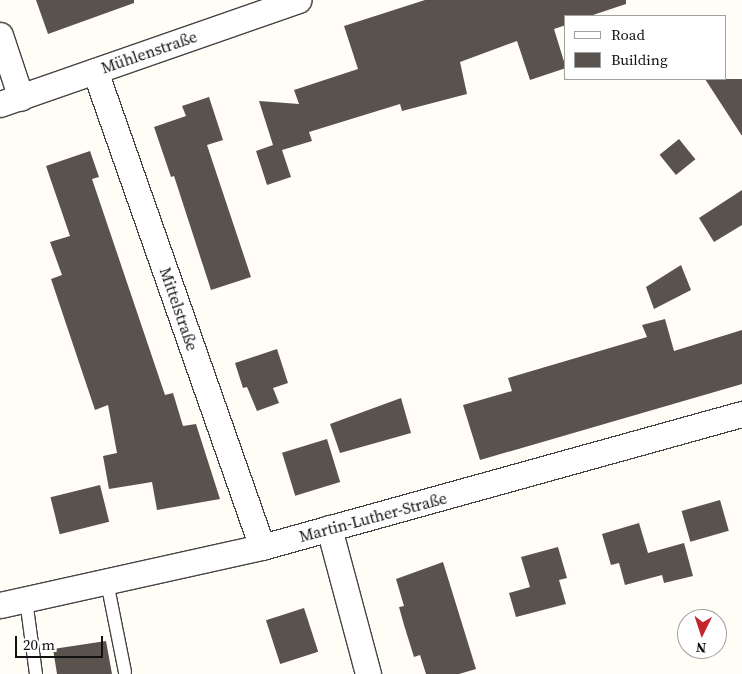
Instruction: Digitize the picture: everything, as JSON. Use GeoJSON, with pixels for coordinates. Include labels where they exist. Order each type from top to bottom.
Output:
{"type":"FeatureCollection","features":[{"type":"Feature","properties":{"kind":"street","name":"Mühlenstraße"},"geometry":{"type":"LineString","coordinates":[[11,101],[298,0]]}},
{"type":"Feature","properties":{"kind":"street"},"geometry":{"type":"LineString","coordinates":[[0,35],[11,101]]}},
{"type":"Feature","properties":{"kind":"street","name":"Mittelstraße"},"geometry":{"type":"LineString","coordinates":[[95,71],[262,547]]}},
{"type":"Feature","properties":{"kind":"street","name":"Martin-Luther-Straße"},"geometry":{"type":"LineString","coordinates":[[0,605],[262,547],[742,414]]}},
{"type":"Feature","properties":{"kind":"street"},"geometry":{"type":"LineString","coordinates":[[329,528],[368,674]]}},
{"type":"Feature","properties":{"kind":"lane"},"geometry":{"type":"LineString","coordinates":[[107,582],[125,672]]}},
{"type":"Feature","properties":{"kind":"lane"},"geometry":{"type":"LineString","coordinates":[[26,600],[36,674]]}},
{"type":"Feature","properties":{"kind":"building"},"geometry":{"type":"Polygon","coordinates":[[[36,0],[134,0],[134,3],[48,34],[36,0]]]}},
{"type":"Feature","properties":{"kind":"building"},"geometry":{"type":"Polygon","coordinates":[[[425,0],[626,0],[626,4],[593,15],[564,15],[564,26],[554,29],[564,62],[564,69],[530,80],[517,41],[460,62],[467,94],[402,111],[400,104],[309,132],[312,141],[282,150],[291,177],[267,185],[256,151],[273,145],[259,101],[299,104],[294,90],[358,69],[344,26],[425,0]]]}},
{"type":"Feature","properties":{"kind":"building"},"geometry":{"type":"Polygon","coordinates":[[[742,79],[742,136],[706,80],[742,79]]]}},
{"type":"Feature","properties":{"kind":"building"},"geometry":{"type":"Polygon","coordinates":[[[209,97],[223,140],[207,145],[251,277],[211,290],[174,176],[171,177],[154,127],[186,116],[182,106],[209,97]]]}},
{"type":"Feature","properties":{"kind":"building"},"geometry":{"type":"Polygon","coordinates":[[[679,139],[695,159],[676,175],[660,155],[679,139]]]}},
{"type":"Feature","properties":{"kind":"building"},"geometry":{"type":"Polygon","coordinates":[[[90,151],[99,177],[92,179],[165,395],[173,393],[183,426],[196,424],[220,499],[157,510],[152,482],[109,489],[103,456],[117,453],[108,405],[95,410],[51,279],[62,275],[50,242],[70,236],[46,166],[90,151]]]}},
{"type":"Feature","properties":{"kind":"building"},"geometry":{"type":"Polygon","coordinates":[[[742,190],[742,225],[714,242],[699,218],[742,190]]]}},
{"type":"Feature","properties":{"kind":"building"},"geometry":{"type":"Polygon","coordinates":[[[681,265],[691,290],[654,309],[646,287],[681,265]]]}},
{"type":"Feature","properties":{"kind":"building"},"geometry":{"type":"Polygon","coordinates":[[[665,319],[674,351],[742,330],[742,384],[480,460],[463,405],[512,391],[508,378],[647,337],[642,325],[665,319]]]}},
{"type":"Feature","properties":{"kind":"building"},"geometry":{"type":"Polygon","coordinates":[[[277,349],[288,383],[273,388],[279,403],[257,411],[247,387],[243,388],[235,363],[277,349]]]}},
{"type":"Feature","properties":{"kind":"building"},"geometry":{"type":"Polygon","coordinates":[[[401,398],[411,433],[340,453],[330,424],[401,398]]]}},
{"type":"Feature","properties":{"kind":"building"},"geometry":{"type":"Polygon","coordinates":[[[327,439],[340,482],[295,496],[282,453],[327,439]]]}},
{"type":"Feature","properties":{"kind":"building"},"geometry":{"type":"Polygon","coordinates":[[[100,485],[109,522],[60,534],[51,497],[100,485]]]}},
{"type":"Feature","properties":{"kind":"building"},"geometry":{"type":"Polygon","coordinates":[[[720,500],[729,531],[690,542],[682,511],[720,500]]]}},
{"type":"Feature","properties":{"kind":"building"},"geometry":{"type":"Polygon","coordinates":[[[639,523],[648,553],[684,543],[693,576],[664,583],[662,575],[625,585],[619,563],[611,565],[602,534],[639,523]]]}},
{"type":"Feature","properties":{"kind":"building"},"geometry":{"type":"Polygon","coordinates":[[[558,547],[567,578],[559,580],[566,604],[516,617],[509,593],[530,587],[521,557],[558,547]]]}},
{"type":"Feature","properties":{"kind":"building"},"geometry":{"type":"Polygon","coordinates":[[[443,562],[476,669],[459,674],[426,674],[420,655],[414,657],[399,607],[404,606],[396,579],[443,562]]]}},
{"type":"Feature","properties":{"kind":"building"},"geometry":{"type":"Polygon","coordinates":[[[304,608],[318,652],[280,664],[266,620],[304,608]]]}},
{"type":"Feature","properties":{"kind":"building"},"geometry":{"type":"Polygon","coordinates":[[[106,641],[112,674],[57,674],[53,649],[106,641]]]}}]}
